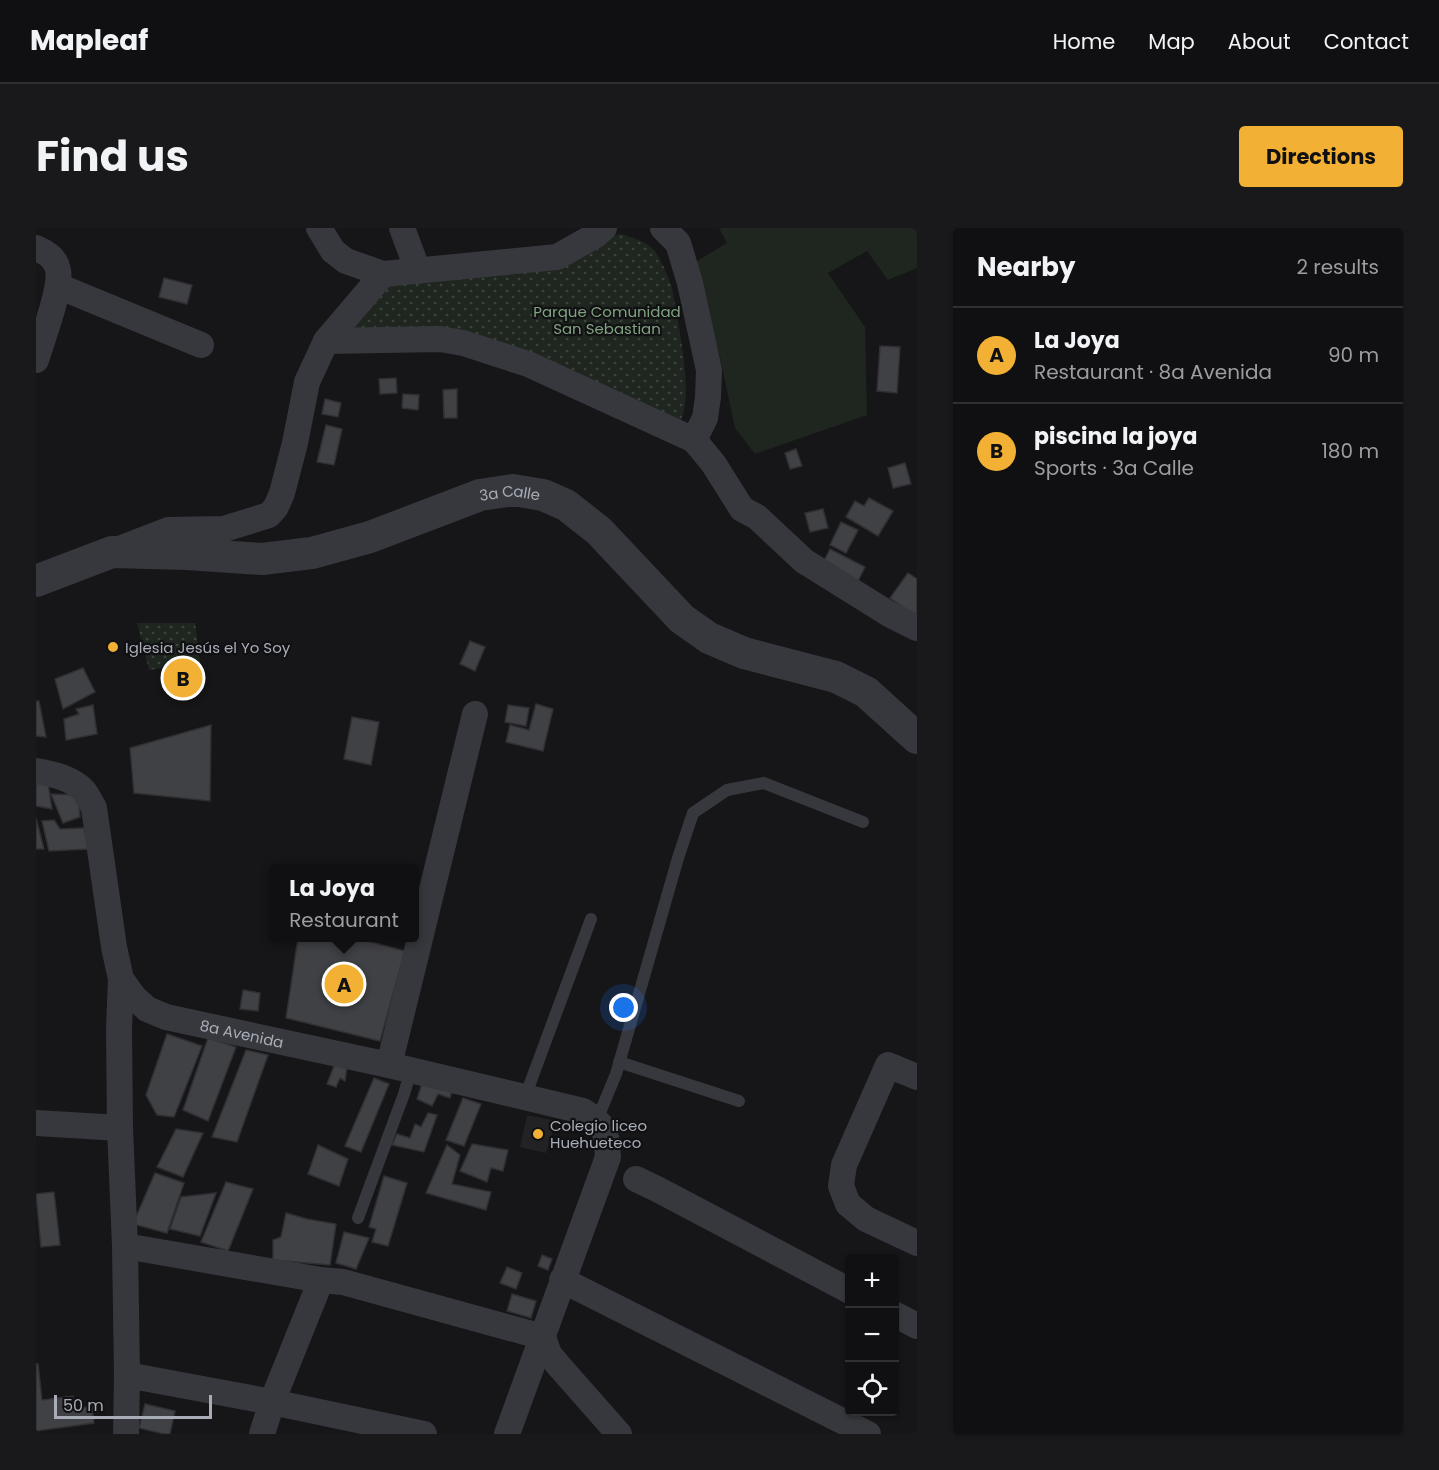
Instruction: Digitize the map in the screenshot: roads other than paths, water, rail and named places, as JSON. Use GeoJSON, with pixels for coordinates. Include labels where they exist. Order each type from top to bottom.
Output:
{"type":"FeatureCollection","features":[{"type":"Feature","properties":{"kind":"street"},"geometry":{"type":"LineString","coordinates":[[319,228],[333,251],[345,261],[383,274],[557,257],[604,228]]}},
{"type":"Feature","properties":{"kind":"street"},"geometry":{"type":"LineString","coordinates":[[402,228],[417,272]]}},
{"type":"Feature","properties":{"kind":"street"},"geometry":{"type":"LineString","coordinates":[[663,228],[678,243],[690,283],[709,370],[705,418],[694,440]]}},
{"type":"Feature","properties":{"kind":"street"},"geometry":{"type":"LineString","coordinates":[[36,248],[54,259],[59,270],[54,303],[36,360]]}},
{"type":"Feature","properties":{"kind":"street"},"geometry":{"type":"LineString","coordinates":[[112,552],[168,530],[224,529],[269,515],[276,507],[282,493],[307,382],[326,340],[383,274]]}},
{"type":"Feature","properties":{"kind":"street"},"geometry":{"type":"LineString","coordinates":[[58,286],[201,345]]}},
{"type":"Feature","properties":{"kind":"street"},"geometry":{"type":"LineString","coordinates":[[326,340],[440,339],[463,344],[528,364],[694,440],[713,464],[742,509],[757,517],[804,561],[888,614],[917,628]]}},
{"type":"Feature","properties":{"kind":"street","name":"3a Calle"},"geometry":{"type":"LineString","coordinates":[[36,581],[112,552],[262,559],[312,553],[370,537],[480,495],[513,490],[543,495],[566,505],[599,531],[682,619],[710,638],[744,653],[836,677],[866,692],[917,738]]}},
{"type":"Feature","properties":{"kind":"street"},"geometry":{"type":"LineString","coordinates":[[400,1068],[475,714]]}},
{"type":"Feature","properties":{"kind":"street","name":"8a Avenida"},"geometry":{"type":"LineString","coordinates":[[36,771],[54,774],[73,782],[85,792],[94,808],[114,947],[121,979],[133,996],[147,1008],[166,1017],[583,1111],[602,1127]]}},
{"type":"Feature","properties":{"kind":"street"},"geometry":{"type":"LineString","coordinates":[[121,979],[120,1128],[125,1246],[126,1434]]}},
{"type":"Feature","properties":{"kind":"street"},"geometry":{"type":"LineString","coordinates":[[917,1077],[888,1065],[844,1166],[841,1186],[848,1204],[866,1219],[917,1243]]}},
{"type":"Feature","properties":{"kind":"street"},"geometry":{"type":"LineString","coordinates":[[36,1123],[120,1128]]}},
{"type":"Feature","properties":{"kind":"street"},"geometry":{"type":"LineString","coordinates":[[507,1434],[608,1157],[602,1127]]}},
{"type":"Feature","properties":{"kind":"street"},"geometry":{"type":"LineString","coordinates":[[636,1179],[845,1289]]}},
{"type":"Feature","properties":{"kind":"street"},"geometry":{"type":"LineString","coordinates":[[125,1246],[343,1282],[543,1337]]}},
{"type":"Feature","properties":{"kind":"street"},"geometry":{"type":"LineString","coordinates":[[262,1434],[272,1402],[321,1280]]}},
{"type":"Feature","properties":{"kind":"street"},"geometry":{"type":"LineString","coordinates":[[562,1280],[868,1434]]}},
{"type":"Feature","properties":{"kind":"street"},"geometry":{"type":"LineString","coordinates":[[899,1317],[917,1326]]}},
{"type":"Feature","properties":{"kind":"street"},"geometry":{"type":"LineString","coordinates":[[543,1337],[549,1354],[619,1434]]}},
{"type":"Feature","properties":{"kind":"street"},"geometry":{"type":"LineString","coordinates":[[127,1375],[424,1434]]}},
{"type":"Feature","properties":{"kind":"lane"},"geometry":{"type":"LineString","coordinates":[[602,1127],[678,858],[693,813],[727,790],[764,783],[863,822]]}},
{"type":"Feature","properties":{"kind":"lane"},"geometry":{"type":"LineString","coordinates":[[525,1097],[591,919]]}},
{"type":"Feature","properties":{"kind":"lane"},"geometry":{"type":"LineString","coordinates":[[619,1062],[739,1101]]}},
{"type":"Feature","properties":{"kind":"lane"},"geometry":{"type":"LineString","coordinates":[[358,1218],[404,1094],[400,1068]]}},
{"type":"Feature","properties":{"kind":"place","name":"Iglesia Jesús el Yo Soy"},"geometry":{"type":"Point","coordinates":[113,647]}},
{"type":"Feature","properties":{"kind":"place","name":"piscina la joya"},"geometry":{"type":"Point","coordinates":[183,678]}},
{"type":"Feature","properties":{"kind":"place","name":"La Joya"},"geometry":{"type":"Point","coordinates":[344,984]}},
{"type":"Feature","properties":{"kind":"place","name":"Colegio liceo Huehueteco"},"geometry":{"type":"Point","coordinates":[538,1134]}},
{"type":"Feature","properties":{"kind":"park label","name":"Parque Comunidad San Sebastian"},"geometry":{"type":"Point","coordinates":[607,320]}}]}
